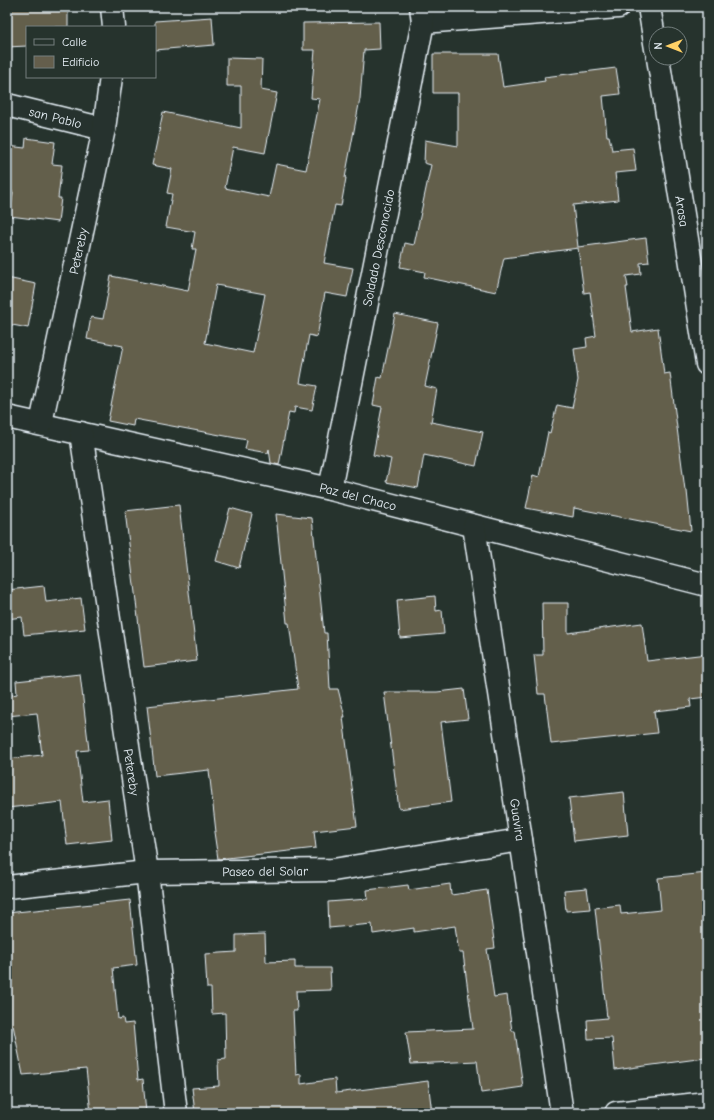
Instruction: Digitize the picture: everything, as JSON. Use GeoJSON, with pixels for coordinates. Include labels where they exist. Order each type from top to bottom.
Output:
{"type":"FeatureCollection","features":[{"type":"Feature","properties":{"kind":"street"},"geometry":{"type":"LineString","coordinates":[[112,7],[114,26]]}},
{"type":"Feature","properties":{"kind":"street"},"geometry":{"type":"LineString","coordinates":[[422,14],[618,7]]}},
{"type":"Feature","properties":{"kind":"street"},"geometry":{"type":"LineString","coordinates":[[649,7],[652,26]]}},
{"type":"Feature","properties":{"kind":"street","name":"Soldado Desconocido"},"geometry":{"type":"LineString","coordinates":[[330,489],[422,14]]}},
{"type":"Feature","properties":{"kind":"street","name":"Arasa"},"geometry":{"type":"LineString","coordinates":[[659,66],[707,364]]}},
{"type":"Feature","properties":{"kind":"street","name":"Petereby"},"geometry":{"type":"LineString","coordinates":[[40,424],[104,129],[111,78]]}},
{"type":"Feature","properties":{"kind":"street","name":"san Pablo"},"geometry":{"type":"LineString","coordinates":[[7,105],[104,129]]}},
{"type":"Feature","properties":{"kind":"street","name":"Paz del Chaco"},"geometry":{"type":"LineString","coordinates":[[7,417],[330,489],[707,585]]}},
{"type":"Feature","properties":{"kind":"street","name":"Petereby"},"geometry":{"type":"LineString","coordinates":[[81,433],[147,872],[176,1113]]}},
{"type":"Feature","properties":{"kind":"street","name":"Guavira"},"geometry":{"type":"LineString","coordinates":[[474,526],[562,1113]]}},
{"type":"Feature","properties":{"kind":"street","name":"Paseo del Solar"},"geometry":{"type":"LineString","coordinates":[[7,887],[147,872],[333,870],[521,840]]}},
{"type":"Feature","properties":{"kind":"street"},"geometry":{"type":"LineString","coordinates":[[616,1113],[697,1107]]}},
{"type":"Feature","properties":{"kind":"building"},"geometry":{"type":"Polygon","coordinates":[[[7,7],[68,7],[68,26],[26,26],[26,46],[7,47],[7,7]]]}},
{"type":"Feature","properties":{"kind":"building"},"geometry":{"type":"Polygon","coordinates":[[[212,17],[214,45],[156,50],[155,21],[212,17]]]}},
{"type":"Feature","properties":{"kind":"building"},"geometry":{"type":"Polygon","coordinates":[[[379,22],[380,49],[364,50],[360,99],[341,206],[335,205],[324,263],[353,268],[347,297],[325,293],[317,337],[309,335],[300,383],[317,386],[312,410],[295,407],[294,413],[289,412],[279,465],[271,463],[269,449],[268,453],[245,449],[247,440],[134,419],[133,426],[108,421],[123,346],[87,339],[91,317],[103,319],[111,276],[188,291],[196,249],[192,249],[195,232],[166,227],[172,194],[167,193],[172,169],[152,165],[163,112],[241,128],[241,86],[227,86],[227,58],[262,59],[261,90],[277,93],[265,153],[233,147],[225,188],[269,197],[276,164],[306,170],[320,99],[311,98],[315,50],[303,50],[303,23],[379,22]],[[216,285],[205,343],[253,353],[265,294],[216,285]]]}},
{"type":"Feature","properties":{"kind":"building"},"geometry":{"type":"Polygon","coordinates":[[[433,54],[498,54],[503,87],[545,81],[544,77],[616,68],[620,94],[603,96],[607,136],[609,136],[612,150],[633,148],[636,171],[615,173],[618,200],[573,205],[578,247],[646,238],[649,262],[640,263],[641,274],[626,276],[632,332],[658,328],[664,374],[670,373],[685,490],[687,491],[691,531],[574,508],[573,517],[526,508],[533,475],[539,477],[548,432],[550,433],[557,405],[572,408],[578,380],[574,349],[587,347],[586,338],[596,336],[590,292],[584,293],[578,248],[504,258],[496,292],[424,277],[425,272],[400,267],[405,243],[414,245],[431,165],[424,163],[425,140],[458,146],[458,93],[433,93],[433,54]]]}},
{"type":"Feature","properties":{"kind":"building"},"geometry":{"type":"Polygon","coordinates":[[[26,138],[55,142],[52,164],[62,165],[58,198],[61,198],[58,222],[10,216],[13,192],[7,191],[7,146],[25,148],[26,138]]]}},
{"type":"Feature","properties":{"kind":"building"},"geometry":{"type":"Polygon","coordinates":[[[7,278],[36,284],[28,328],[7,324],[7,278]]]}},
{"type":"Feature","properties":{"kind":"building"},"geometry":{"type":"Polygon","coordinates":[[[395,314],[438,323],[425,386],[437,389],[431,422],[483,432],[476,466],[424,455],[418,488],[386,482],[391,459],[373,455],[382,407],[373,405],[378,377],[382,378],[395,314]]]}},
{"type":"Feature","properties":{"kind":"building"},"geometry":{"type":"Polygon","coordinates":[[[179,505],[197,661],[144,667],[125,511],[179,505]]]}},
{"type":"Feature","properties":{"kind":"building"},"geometry":{"type":"Polygon","coordinates":[[[230,508],[252,514],[239,568],[216,561],[230,508]]]}},
{"type":"Feature","properties":{"kind":"building"},"geometry":{"type":"Polygon","coordinates":[[[276,514],[312,518],[324,633],[327,633],[330,689],[338,689],[345,717],[343,717],[357,826],[314,831],[316,848],[218,859],[214,832],[216,832],[209,770],[155,776],[147,706],[298,689],[289,623],[287,623],[276,514]]]}},
{"type":"Feature","properties":{"kind":"building"},"geometry":{"type":"Polygon","coordinates":[[[44,586],[46,602],[81,598],[85,629],[24,635],[22,617],[7,619],[7,590],[44,586]]]}},
{"type":"Feature","properties":{"kind":"building"},"geometry":{"type":"Polygon","coordinates":[[[435,596],[436,611],[442,610],[444,634],[400,638],[397,600],[435,596]]]}},
{"type":"Feature","properties":{"kind":"building"},"geometry":{"type":"Polygon","coordinates":[[[542,603],[568,603],[568,633],[642,623],[647,661],[707,654],[707,697],[690,699],[691,707],[654,711],[657,733],[551,744],[545,694],[538,694],[534,655],[543,655],[542,603]]]}},
{"type":"Feature","properties":{"kind":"building"},"geometry":{"type":"Polygon","coordinates":[[[80,674],[89,750],[77,751],[83,802],[108,799],[112,840],[67,845],[62,802],[7,808],[7,759],[42,755],[37,713],[7,716],[7,696],[17,694],[16,681],[80,674]]]}},
{"type":"Feature","properties":{"kind":"building"},"geometry":{"type":"Polygon","coordinates":[[[464,689],[468,719],[441,722],[451,802],[399,809],[384,692],[437,692],[464,689]]]}},
{"type":"Feature","properties":{"kind":"building"},"geometry":{"type":"Polygon","coordinates":[[[624,792],[628,835],[574,841],[569,798],[624,792]]]}},
{"type":"Feature","properties":{"kind":"building"},"geometry":{"type":"Polygon","coordinates":[[[707,873],[707,1035],[704,1035],[705,1058],[615,1070],[612,1038],[588,1039],[587,1020],[607,1018],[595,908],[620,905],[621,914],[661,910],[658,878],[707,873]]]}},
{"type":"Feature","properties":{"kind":"building"},"geometry":{"type":"Polygon","coordinates":[[[450,884],[451,895],[487,890],[495,948],[487,949],[494,997],[507,995],[512,1031],[515,1031],[523,1087],[481,1093],[477,1061],[411,1064],[406,1032],[473,1029],[463,953],[459,953],[455,926],[414,932],[414,928],[373,934],[372,924],[329,928],[328,902],[368,899],[367,890],[408,885],[409,890],[450,884]]]}},
{"type":"Feature","properties":{"kind":"building"},"geometry":{"type":"Polygon","coordinates":[[[587,888],[590,909],[566,911],[564,890],[587,888]]]}},
{"type":"Feature","properties":{"kind":"building"},"geometry":{"type":"Polygon","coordinates":[[[130,900],[137,965],[113,968],[118,1019],[123,1018],[124,1024],[133,1023],[138,1080],[143,1079],[146,1113],[91,1113],[86,1069],[23,1075],[13,1025],[7,1026],[7,913],[130,900]]]}},
{"type":"Feature","properties":{"kind":"building"},"geometry":{"type":"Polygon","coordinates":[[[265,934],[266,962],[295,961],[295,968],[330,968],[331,990],[296,991],[297,1011],[293,1011],[296,1075],[301,1074],[301,1084],[335,1079],[336,1093],[428,1081],[432,1113],[195,1113],[192,1088],[219,1086],[218,1060],[226,1059],[225,1013],[212,1014],[211,988],[207,988],[205,954],[236,952],[236,935],[265,934]]]}}]}
